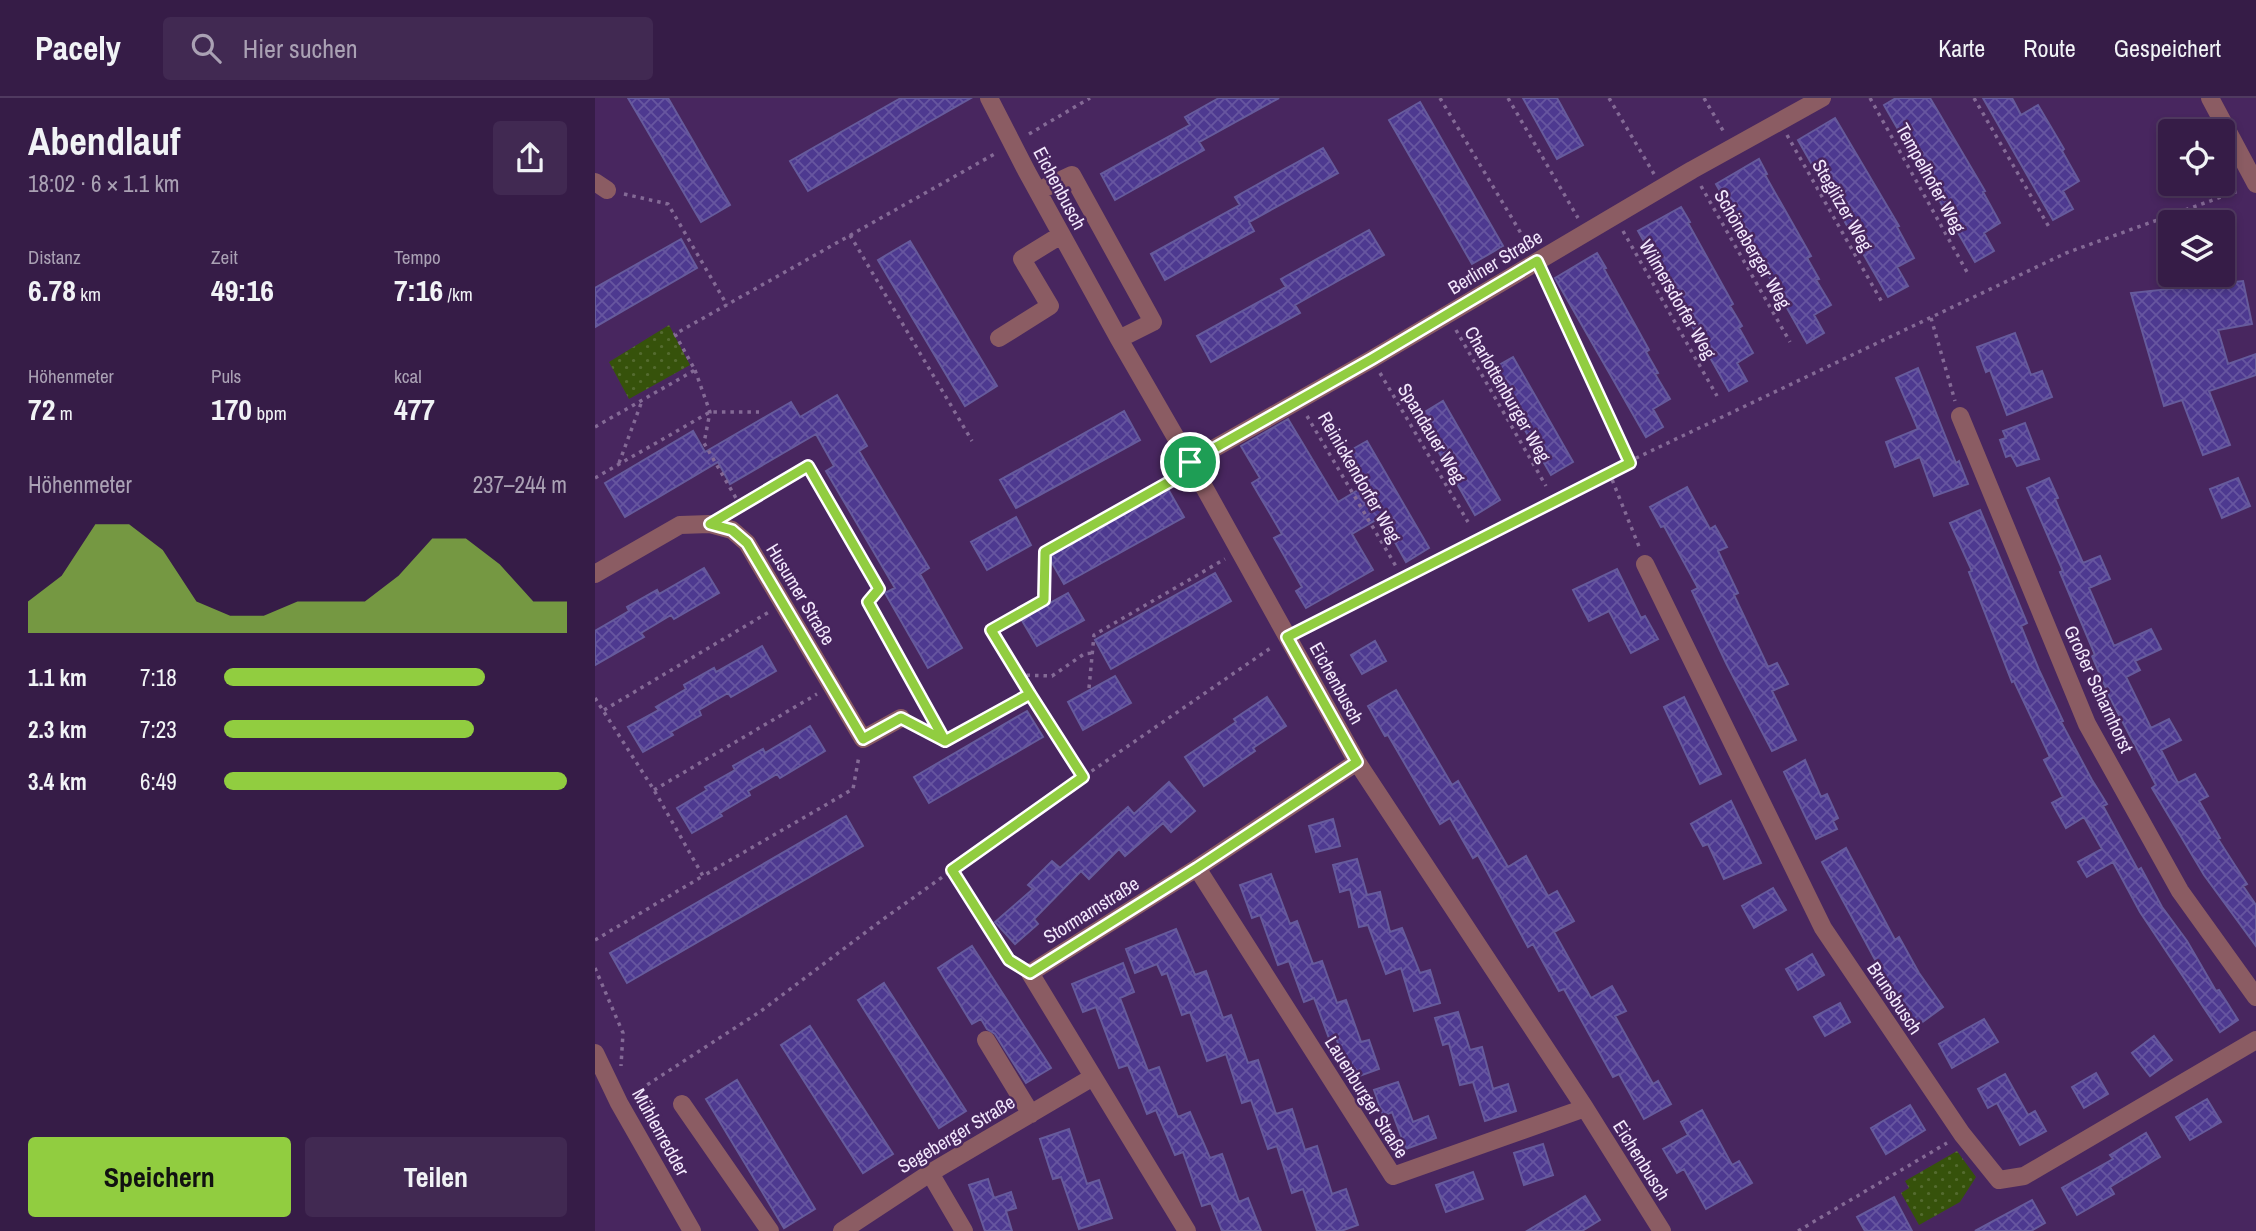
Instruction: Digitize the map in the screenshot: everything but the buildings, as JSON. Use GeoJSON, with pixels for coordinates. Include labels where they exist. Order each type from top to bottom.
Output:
{"type":"FeatureCollection","features":[{"type":"Feature","properties":{"kind":"street","name":"Eichenbusch"},"geometry":{"type":"LineString","coordinates":[[989,98],[1061,235],[1357,762],[1585,1108],[1662,1231]]}},
{"type":"Feature","properties":{"kind":"street","name":"Berliner Straße"},"geometry":{"type":"LineString","coordinates":[[1192,465],[1692,170],[1822,98]]}},
{"type":"Feature","properties":{"kind":"street"},"geometry":{"type":"LineString","coordinates":[[2210,98],[2251,188]]}},
{"type":"Feature","properties":{"kind":"street"},"geometry":{"type":"LineString","coordinates":[[1038,191],[1072,175],[1153,322],[1119,339]]}},
{"type":"Feature","properties":{"kind":"street"},"geometry":{"type":"LineString","coordinates":[[999,338],[1050,306],[1022,259],[1061,235]]}},
{"type":"Feature","properties":{"kind":"street","name":"Großer Scharnhorst"},"geometry":{"type":"LineString","coordinates":[[1960,416],[2087,724],[2180,891],[2256,997]]}},
{"type":"Feature","properties":{"kind":"street"},"geometry":{"type":"LineString","coordinates":[[595,575],[680,525],[710,524]]}},
{"type":"Feature","properties":{"kind":"street","name":"Husumer Straße"},"geometry":{"type":"LineString","coordinates":[[710,524],[732,530],[747,543],[863,739]]}},
{"type":"Feature","properties":{"kind":"street","name":"Brunsbusch"},"geometry":{"type":"LineString","coordinates":[[1646,564],[1823,928],[1962,1134],[1999,1180],[2024,1176],[2256,1040]]}},
{"type":"Feature","properties":{"kind":"street"},"geometry":{"type":"LineString","coordinates":[[863,739],[901,718]]}},
{"type":"Feature","properties":{"kind":"street","name":"Stormarnstraße"},"geometry":{"type":"LineString","coordinates":[[1030,973],[1197,868],[1357,762]]}},
{"type":"Feature","properties":{"kind":"street","name":"Lauenburger Straße"},"geometry":{"type":"LineString","coordinates":[[1197,868],[1393,1176],[1585,1108]]}},
{"type":"Feature","properties":{"kind":"street"},"geometry":{"type":"LineString","coordinates":[[1030,973],[1187,1231]]}},
{"type":"Feature","properties":{"kind":"street"},"geometry":{"type":"LineString","coordinates":[[986,1041],[1031,1114]]}},
{"type":"Feature","properties":{"kind":"street","name":"Mühlenredder"},"geometry":{"type":"LineString","coordinates":[[595,1053],[619,1103],[692,1231]]}},
{"type":"Feature","properties":{"kind":"street","name":"Segeberger Straße"},"geometry":{"type":"LineString","coordinates":[[842,1231],[930,1173],[1093,1077]]}},
{"type":"Feature","properties":{"kind":"street"},"geometry":{"type":"LineString","coordinates":[[682,1104],[770,1231]]}},
{"type":"Feature","properties":{"kind":"street"},"geometry":{"type":"LineString","coordinates":[[930,1173],[964,1231]]}},
{"type":"Feature","properties":{"kind":"path"},"geometry":{"type":"LineString","coordinates":[[740,505],[704,443],[710,412],[695,370],[675,334],[1090,98]]}},
{"type":"Feature","properties":{"kind":"path"},"geometry":{"type":"LineString","coordinates":[[1440,98],[1537,261],[1630,463]]}},
{"type":"Feature","properties":{"kind":"path"},"geometry":{"type":"LineString","coordinates":[[1508,98],[1587,232]]}},
{"type":"Feature","properties":{"kind":"path"},"geometry":{"type":"LineString","coordinates":[[1609,98],[1662,188]]}},
{"type":"Feature","properties":{"kind":"path"},"geometry":{"type":"LineString","coordinates":[[1704,98],[1733,147]]}},
{"type":"Feature","properties":{"kind":"path","name":"Tempelhofer Weg"},"geometry":{"type":"LineString","coordinates":[[1870,98],[1967,272]]}},
{"type":"Feature","properties":{"kind":"path"},"geometry":{"type":"LineString","coordinates":[[1974,98],[2049,227]]}},
{"type":"Feature","properties":{"kind":"path","name":"Steglitzer Weg"},"geometry":{"type":"LineString","coordinates":[[1779,121],[1883,304]]}},
{"type":"Feature","properties":{"kind":"path","name":"Schöneberger Weg"},"geometry":{"type":"LineString","coordinates":[[1692,170],[1790,342]]}},
{"type":"Feature","properties":{"kind":"path"},"geometry":{"type":"LineString","coordinates":[[601,186],[667,204],[727,305]]}},
{"type":"Feature","properties":{"kind":"path"},"geometry":{"type":"LineString","coordinates":[[619,1103],[761,1011],[952,870],[1287,637],[1609,471],[2066,253],[2251,188]]}},
{"type":"Feature","properties":{"kind":"path","name":"Wilmersdorfer Weg"},"geometry":{"type":"LineString","coordinates":[[1615,216],[1717,396]]}},
{"type":"Feature","properties":{"kind":"path"},"geometry":{"type":"LineString","coordinates":[[850,235],[972,441]]}},
{"type":"Feature","properties":{"kind":"path","name":"Charlottenburger Weg"},"geometry":{"type":"LineString","coordinates":[[1447,315],[1546,486]]}},
{"type":"Feature","properties":{"kind":"path"},"geometry":{"type":"LineString","coordinates":[[1931,318],[1960,416]]}},
{"type":"Feature","properties":{"kind":"path","name":"Spandauer Weg"},"geometry":{"type":"LineString","coordinates":[[1372,359],[1468,522]]}},
{"type":"Feature","properties":{"kind":"path"},"geometry":{"type":"LineString","coordinates":[[595,427],[695,370]]}},
{"type":"Feature","properties":{"kind":"path"},"geometry":{"type":"LineString","coordinates":[[619,464],[643,400]]}},
{"type":"Feature","properties":{"kind":"path","name":"Reinickendorfer Weg"},"geometry":{"type":"LineString","coordinates":[[1299,401],[1397,568]]}},
{"type":"Feature","properties":{"kind":"path"},"geometry":{"type":"LineString","coordinates":[[595,478],[710,412],[759,412]]}},
{"type":"Feature","properties":{"kind":"path"},"geometry":{"type":"LineString","coordinates":[[1083,777],[991,630],[1044,600],[1045,552],[1192,465]]}},
{"type":"Feature","properties":{"kind":"path"},"geometry":{"type":"LineString","coordinates":[[710,524],[808,466],[879,589],[868,602],[945,741]]}},
{"type":"Feature","properties":{"kind":"path"},"geometry":{"type":"LineString","coordinates":[[1609,471],[1646,564]]}},
{"type":"Feature","properties":{"kind":"path"},"geometry":{"type":"LineString","coordinates":[[1089,688],[1094,635],[1239,551]]}},
{"type":"Feature","properties":{"kind":"path"},"geometry":{"type":"LineString","coordinates":[[604,710],[783,604]]}},
{"type":"Feature","properties":{"kind":"path"},"geometry":{"type":"LineString","coordinates":[[1018,675],[1052,676],[1084,654],[1092,653]]}},
{"type":"Feature","properties":{"kind":"path"},"geometry":{"type":"LineString","coordinates":[[654,790],[831,685]]}},
{"type":"Feature","properties":{"kind":"path"},"geometry":{"type":"LineString","coordinates":[[945,741],[1030,694]]}},
{"type":"Feature","properties":{"kind":"path"},"geometry":{"type":"LineString","coordinates":[[595,698],[654,790],[703,876]]}},
{"type":"Feature","properties":{"kind":"path"},"geometry":{"type":"LineString","coordinates":[[901,718],[945,741]]}},
{"type":"Feature","properties":{"kind":"path"},"geometry":{"type":"LineString","coordinates":[[595,940],[853,789],[863,739]]}},
{"type":"Feature","properties":{"kind":"path"},"geometry":{"type":"LineString","coordinates":[[952,870],[1009,960],[1030,973]]}},
{"type":"Feature","properties":{"kind":"path"},"geometry":{"type":"LineString","coordinates":[[595,968],[623,1034],[619,1103]]}},
{"type":"Feature","properties":{"kind":"path"},"geometry":{"type":"LineString","coordinates":[[1798,1231],[1962,1134]]}},
{"type":"Feature","properties":{"kind":"green space"},"geometry":{"type":"Polygon","coordinates":[[[669,325],[690,365],[629,399],[609,362],[669,325]]]}},
{"type":"Feature","properties":{"kind":"green space"},"geometry":{"type":"Polygon","coordinates":[[[1957,1151],[1976,1177],[1960,1202],[1919,1225],[1901,1193],[1909,1188],[1905,1181],[1957,1151]]]}},
{"type":"Feature","properties":{"kind":"route"},"geometry":{"type":"LineString","coordinates":[[1190,462],[1194,468],[1045,552],[1044,600],[991,630],[1030,694],[945,741],[868,602],[879,589],[808,466],[710,524],[732,530],[747,543],[863,739],[901,718],[945,741],[1030,694],[1083,777],[952,870],[1009,960],[1030,973],[1197,868],[1357,762],[1287,637],[1609,471],[1630,463],[1537,261],[1190,462]]}}]}
